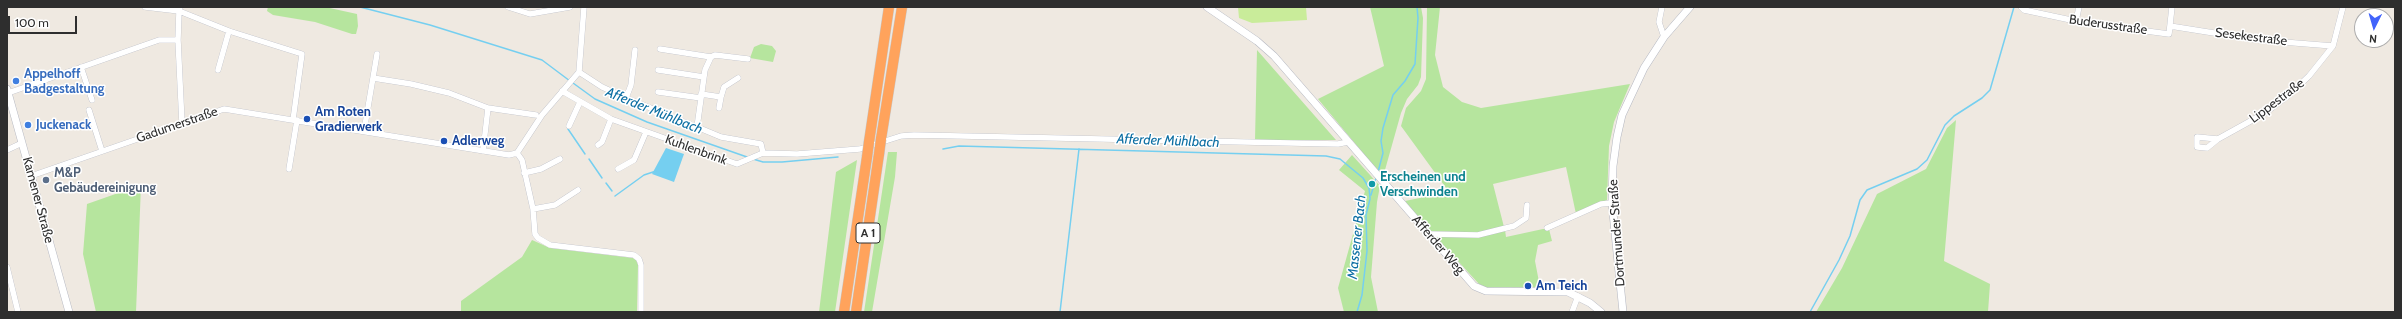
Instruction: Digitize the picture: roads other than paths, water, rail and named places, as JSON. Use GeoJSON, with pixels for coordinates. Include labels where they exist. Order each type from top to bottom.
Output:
{"type":"FeatureCollection","features":[{"type":"Feature","properties":{"kind":"highway","name":"A 1"},"geometry":{"type":"LineString","coordinates":[[844,312],[889,7]]}},
{"type":"Feature","properties":{"kind":"highway","name":"A 1"},"geometry":{"type":"LineString","coordinates":[[856,312],[902,7]]}},
{"type":"Feature","properties":{"kind":"main road","name":"Afferder Weg"},"geometry":{"type":"LineString","coordinates":[[1207,7],[1265,48],[1470,282],[1482,290],[1568,292],[1578,296],[1601,312]]}},
{"type":"Feature","properties":{"kind":"main road","name":"Dortmunder Straße"},"geometry":{"type":"LineString","coordinates":[[1623,312],[1612,203],[1614,155],[1622,115],[1644,68],[1664,37],[1690,7]]}},
{"type":"Feature","properties":{"kind":"main road","name":"Kamener Straße"},"geometry":{"type":"LineString","coordinates":[[8,91],[69,312]]}},
{"type":"Feature","properties":{"kind":"street"},"geometry":{"type":"LineString","coordinates":[[145,7],[180,9],[229,31],[302,54],[289,169]]}},
{"type":"Feature","properties":{"kind":"street"},"geometry":{"type":"LineString","coordinates":[[508,7],[521,13],[570,7]]}},
{"type":"Feature","properties":{"kind":"street"},"geometry":{"type":"LineString","coordinates":[[584,7],[579,72],[542,115],[517,153],[522,160],[533,209],[535,234],[541,241],[550,245],[634,255],[639,259],[641,265],[641,312]]}},
{"type":"Feature","properties":{"kind":"street"},"geometry":{"type":"LineString","coordinates":[[1662,7],[1659,22],[1664,37]]}},
{"type":"Feature","properties":{"kind":"street","name":"Buderusstraße"},"geometry":{"type":"LineString","coordinates":[[2021,7],[2024,10],[2076,21],[2169,34],[2170,26]]}},
{"type":"Feature","properties":{"kind":"street"},"geometry":{"type":"LineString","coordinates":[[2076,21],[2079,7]]}},
{"type":"Feature","properties":{"kind":"street"},"geometry":{"type":"LineString","coordinates":[[2170,26],[2172,7]]}},
{"type":"Feature","properties":{"kind":"street","name":"Lippestraße"},"geometry":{"type":"LineString","coordinates":[[2218,139],[2265,113],[2289,95],[2319,65],[2333,46],[2343,7]]}},
{"type":"Feature","properties":{"kind":"street"},"geometry":{"type":"LineString","coordinates":[[180,9],[178,40],[182,123]]}},
{"type":"Feature","properties":{"kind":"street","name":"Sesekestraße"},"geometry":{"type":"LineString","coordinates":[[2170,26],[2258,40],[2333,46]]}},
{"type":"Feature","properties":{"kind":"street"},"geometry":{"type":"LineString","coordinates":[[218,70],[229,31]]}},
{"type":"Feature","properties":{"kind":"street"},"geometry":{"type":"LineString","coordinates":[[8,91],[160,40],[178,40]]}},
{"type":"Feature","properties":{"kind":"street"},"geometry":{"type":"LineString","coordinates":[[660,49],[711,57],[715,55],[748,59]]}},
{"type":"Feature","properties":{"kind":"street"},"geometry":{"type":"LineString","coordinates":[[626,98],[631,85],[635,50]]}},
{"type":"Feature","properties":{"kind":"street"},"geometry":{"type":"LineString","coordinates":[[364,131],[376,54]]}},
{"type":"Feature","properties":{"kind":"street"},"geometry":{"type":"LineString","coordinates":[[697,127],[704,77],[711,57]]}},
{"type":"Feature","properties":{"kind":"street"},"geometry":{"type":"LineString","coordinates":[[81,67],[92,100]]}},
{"type":"Feature","properties":{"kind":"street"},"geometry":{"type":"LineString","coordinates":[[658,70],[704,77]]}},
{"type":"Feature","properties":{"kind":"street"},"geometry":{"type":"LineString","coordinates":[[579,72],[602,87],[626,98],[721,137],[761,144],[763,152],[797,154],[860,149],[901,136],[914,135],[1338,144],[1348,142]]}},
{"type":"Feature","properties":{"kind":"street"},"geometry":{"type":"LineString","coordinates":[[373,78],[411,84],[449,93],[488,108],[536,115]]}},
{"type":"Feature","properties":{"kind":"street"},"geometry":{"type":"LineString","coordinates":[[719,108],[724,87],[738,78]]}},
{"type":"Feature","properties":{"kind":"street","name":"Kuhlenbrink"},"geometry":{"type":"LineString","coordinates":[[562,91],[611,119],[722,160],[737,164],[746,162],[763,152]]}},
{"type":"Feature","properties":{"kind":"street"},"geometry":{"type":"LineString","coordinates":[[658,92],[721,97]]}},
{"type":"Feature","properties":{"kind":"street"},"geometry":{"type":"LineString","coordinates":[[569,126],[580,102]]}},
{"type":"Feature","properties":{"kind":"street"},"geometry":{"type":"LineString","coordinates":[[483,151],[488,108]]}},
{"type":"Feature","properties":{"kind":"street","name":"Gadumerstraße"},"geometry":{"type":"LineString","coordinates":[[31,176],[224,109],[509,155],[517,153]]}},
{"type":"Feature","properties":{"kind":"street"},"geometry":{"type":"LineString","coordinates":[[89,110],[102,151]]}},
{"type":"Feature","properties":{"kind":"street"},"geometry":{"type":"LineString","coordinates":[[598,145],[602,142],[611,119]]}},
{"type":"Feature","properties":{"kind":"street"},"geometry":{"type":"LineString","coordinates":[[618,169],[634,160],[646,132]]}},
{"type":"Feature","properties":{"kind":"street"},"geometry":{"type":"LineString","coordinates":[[7,150],[22,143]]}},
{"type":"Feature","properties":{"kind":"street"},"geometry":{"type":"LineString","coordinates":[[524,173],[541,169],[560,159]]}},
{"type":"Feature","properties":{"kind":"street"},"geometry":{"type":"LineString","coordinates":[[533,209],[554,205],[578,190]]}},
{"type":"Feature","properties":{"kind":"street"},"geometry":{"type":"LineString","coordinates":[[1547,228],[1601,204],[1612,203]]}},
{"type":"Feature","properties":{"kind":"street"},"geometry":{"type":"LineString","coordinates":[[1428,234],[1478,235],[1514,226],[1526,218],[1527,205]]}},
{"type":"Feature","properties":{"kind":"street"},"geometry":{"type":"LineString","coordinates":[[7,268],[18,312]]}},
{"type":"Feature","properties":{"kind":"street"},"geometry":{"type":"LineString","coordinates":[[1572,312],[1578,296]]}},
{"type":"Feature","properties":{"kind":"water"},"geometry":{"type":"Polygon","coordinates":[[[666,148],[684,154],[674,182],[652,174],[666,148]]]}},
{"type":"Feature","properties":{"kind":"waterway","name":"Afferder Mühlbach"},"geometry":{"type":"LineString","coordinates":[[360,7],[430,25],[542,60],[570,81]]}},
{"type":"Feature","properties":{"kind":"waterway","name":"Massener Bach"},"geometry":{"type":"LineString","coordinates":[[1378,172],[1383,153],[1381,141],[1383,128],[1393,95],[1405,81],[1415,64],[1418,18],[1417,7]]}},
{"type":"Feature","properties":{"kind":"waterway"},"geometry":{"type":"LineString","coordinates":[[1810,312],[1839,260],[1850,236],[1860,200],[1867,190],[1917,169],[1927,160],[1945,125],[1954,116],[1982,98],[1990,90],[2014,7]]}},
{"type":"Feature","properties":{"kind":"waterway","name":"Afferder Mühlbach"},"geometry":{"type":"LineString","coordinates":[[573,83],[595,99],[647,122],[747,157]]}},
{"type":"Feature","properties":{"kind":"waterway"},"geometry":{"type":"LineString","coordinates":[[568,129],[585,154]]}},
{"type":"Feature","properties":{"kind":"waterway","name":"Afferder Mühlbach"},"geometry":{"type":"LineString","coordinates":[[943,149],[959,146],[1326,156],[1340,159],[1363,178],[1369,188],[1370,198]]}},
{"type":"Feature","properties":{"kind":"waterway"},"geometry":{"type":"LineString","coordinates":[[1060,312],[1079,149]]}},
{"type":"Feature","properties":{"kind":"waterway","name":"Afferder Mühlbach"},"geometry":{"type":"LineString","coordinates":[[753,159],[763,162],[782,162],[838,157]]}},
{"type":"Feature","properties":{"kind":"waterway"},"geometry":{"type":"LineString","coordinates":[[589,159],[602,178]]}},
{"type":"Feature","properties":{"kind":"waterway"},"geometry":{"type":"LineString","coordinates":[[615,196],[644,175],[656,171]]}},
{"type":"Feature","properties":{"kind":"waterway","name":"Massener Bach"},"geometry":{"type":"LineString","coordinates":[[1371,195],[1376,178]]}},
{"type":"Feature","properties":{"kind":"waterway"},"geometry":{"type":"LineString","coordinates":[[606,183],[612,191]]}},
{"type":"Feature","properties":{"kind":"waterway","name":"Massener Bach"},"geometry":{"type":"LineString","coordinates":[[1357,312],[1362,295],[1367,251],[1366,215],[1370,199]]}},
{"type":"Feature","properties":{"kind":"place","name":"Appelhoff Badgestaltung"},"geometry":{"type":"Point","coordinates":[16,81]}},
{"type":"Feature","properties":{"kind":"place","name":"Am Roten Gradierwerk"},"geometry":{"type":"Point","coordinates":[307,119]}},
{"type":"Feature","properties":{"kind":"place","name":"Juckenack"},"geometry":{"type":"Point","coordinates":[28,125]}},
{"type":"Feature","properties":{"kind":"place","name":"Adlerweg"},"geometry":{"type":"Point","coordinates":[444,141]}},
{"type":"Feature","properties":{"kind":"place","name":"M&P Gebäudereinigung"},"geometry":{"type":"Point","coordinates":[46,180]}},
{"type":"Feature","properties":{"kind":"place","name":"Erscheinen und Verschwinden"},"geometry":{"type":"Point","coordinates":[1372,184]}},
{"type":"Feature","properties":{"kind":"place","name":"Am Teich"},"geometry":{"type":"Point","coordinates":[1528,286]}}]}
